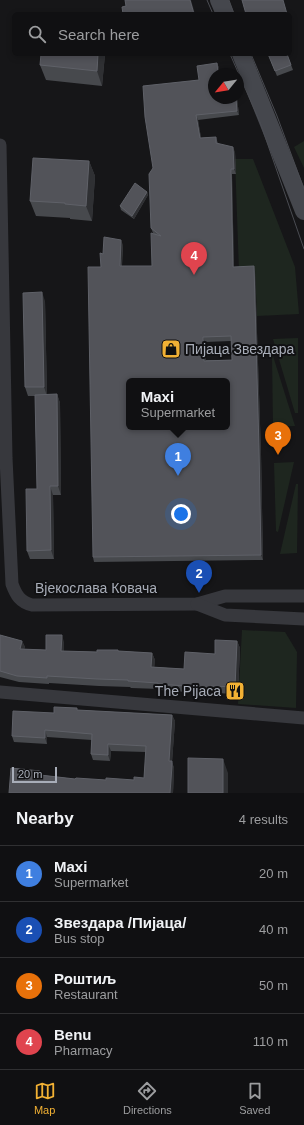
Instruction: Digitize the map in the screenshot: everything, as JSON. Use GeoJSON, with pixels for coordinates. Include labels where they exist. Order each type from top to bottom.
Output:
{"type":"FeatureCollection","features":[{"type":"Feature","properties":{"kind":"main road"},"geometry":{"type":"LineString","coordinates":[[219,0],[224,12]]}},
{"type":"Feature","properties":{"kind":"main road"},"geometry":{"type":"LineString","coordinates":[[242,56],[304,211]]}},
{"type":"Feature","properties":{"kind":"street","name":"Вјекослава Ковача"},"geometry":{"type":"LineString","coordinates":[[0,145],[3,458],[12,584],[15,593],[25,603],[32,605],[197,604],[225,596],[304,596]]}},
{"type":"Feature","properties":{"kind":"street","name":"Вјекослава Ковача"},"geometry":{"type":"LineString","coordinates":[[197,604],[226,615],[304,619]]}},
{"type":"Feature","properties":{"kind":"street"},"geometry":{"type":"LineString","coordinates":[[0,692],[304,718]]}},
{"type":"Feature","properties":{"kind":"shaded area"},"geometry":{"type":"Polygon","coordinates":[[[304,141],[304,168],[294,147],[304,141]]]}},
{"type":"Feature","properties":{"kind":"shaded area"},"geometry":{"type":"Polygon","coordinates":[[[235,159],[253,159],[295,267],[299,314],[257,316],[255,271],[239,271],[235,159]]]}},
{"type":"Feature","properties":{"kind":"shaded area"},"geometry":{"type":"Polygon","coordinates":[[[298,338],[298,413],[295,413],[273,339],[298,338]]]}},
{"type":"Feature","properties":{"kind":"shaded area"},"geometry":{"type":"Polygon","coordinates":[[[273,356],[295,426],[273,427],[273,356]]]}},
{"type":"Feature","properties":{"kind":"shaded area"},"geometry":{"type":"Polygon","coordinates":[[[294,462],[278,532],[276,531],[274,463],[294,462]]]}},
{"type":"Feature","properties":{"kind":"shaded area"},"geometry":{"type":"Polygon","coordinates":[[[296,484],[298,484],[297,553],[280,554],[296,484]]]}},
{"type":"Feature","properties":{"kind":"shaded area"},"geometry":{"type":"Polygon","coordinates":[[[242,630],[285,632],[297,652],[296,708],[238,704],[242,630]]]}},
{"type":"Feature","properties":{"kind":"building"},"geometry":{"type":"Polygon","coordinates":[[[125,0],[190,0],[193,12],[123,12],[122,7],[126,6],[125,0]]]}},
{"type":"Feature","properties":{"kind":"building"},"geometry":{"type":"Polygon","coordinates":[[[242,0],[283,0],[286,12],[245,12],[242,0]]]}},
{"type":"Feature","properties":{"kind":"building"},"geometry":{"type":"Polygon","coordinates":[[[41,56],[98,56],[97,71],[40,65],[41,56]]]}},
{"type":"Feature","properties":{"kind":"building"},"geometry":{"type":"Polygon","coordinates":[[[269,56],[288,56],[291,65],[275,71],[269,56]]]}},
{"type":"Feature","properties":{"kind":"building","name":"Пијаца Звездара"},"geometry":{"type":"Polygon","coordinates":[[[217,63],[217,68],[208,68],[208,104],[236,104],[237,111],[196,115],[200,138],[216,137],[216,143],[233,147],[234,169],[231,169],[233,267],[254,266],[261,555],[93,557],[88,267],[101,267],[100,253],[103,254],[104,237],[121,240],[120,266],[152,266],[151,233],[161,236],[151,228],[149,174],[153,168],[145,117],[143,86],[199,80],[197,66],[217,63]],[[231,336],[203,337],[204,361],[232,360],[231,336]]]}},
{"type":"Feature","properties":{"kind":"building"},"geometry":{"type":"Polygon","coordinates":[[[33,158],[89,161],[86,206],[30,201],[33,158]]]}},
{"type":"Feature","properties":{"kind":"building"},"geometry":{"type":"Polygon","coordinates":[[[135,183],[147,192],[132,216],[120,206],[135,183]]]}},
{"type":"Feature","properties":{"kind":"building"},"geometry":{"type":"Polygon","coordinates":[[[42,292],[44,387],[25,387],[23,293],[42,292]]]}},
{"type":"Feature","properties":{"kind":"building"},"geometry":{"type":"Polygon","coordinates":[[[57,394],[58,486],[50,486],[51,550],[27,551],[26,489],[37,489],[35,395],[57,394]]]}},
{"type":"Feature","properties":{"kind":"building"},"geometry":{"type":"Polygon","coordinates":[[[0,635],[22,641],[20,649],[46,650],[46,635],[62,635],[61,651],[97,652],[97,650],[118,650],[152,653],[151,667],[184,669],[185,652],[215,654],[215,640],[237,641],[235,687],[211,686],[211,688],[128,680],[17,676],[0,671],[0,635]]]}},
{"type":"Feature","properties":{"kind":"building"},"geometry":{"type":"Polygon","coordinates":[[[54,707],[77,708],[77,710],[172,715],[169,761],[172,761],[170,793],[9,793],[11,768],[40,771],[40,775],[75,779],[106,780],[106,778],[134,780],[134,777],[144,778],[146,746],[108,744],[108,755],[91,754],[92,734],[45,730],[45,738],[12,736],[13,711],[54,713],[54,707]]]}},
{"type":"Feature","properties":{"kind":"building"},"geometry":{"type":"Polygon","coordinates":[[[188,758],[223,759],[223,793],[188,793],[188,758]]]}},
{"type":"Feature","properties":{"kind":"tram line"},"geometry":{"type":"LineString","coordinates":[[207,0],[212,12]]}},
{"type":"Feature","properties":{"kind":"tram line"},"geometry":{"type":"LineString","coordinates":[[229,0],[233,12]]}},
{"type":"Feature","properties":{"kind":"tram line"},"geometry":{"type":"LineString","coordinates":[[231,56],[260,122],[304,249]]}},
{"type":"Feature","properties":{"kind":"tram line"},"geometry":{"type":"LineString","coordinates":[[252,56],[277,116],[304,189]]}},
{"type":"Feature","properties":{"kind":"place","name":"Benu"},"geometry":{"type":"Point","coordinates":[194,275]}},
{"type":"Feature","properties":{"kind":"place","name":"Пијаца Звездара"},"geometry":{"type":"Point","coordinates":[171,349]}},
{"type":"Feature","properties":{"kind":"place","name":"Роштиљ"},"geometry":{"type":"Point","coordinates":[278,455]}},
{"type":"Feature","properties":{"kind":"place","name":"Maxi"},"geometry":{"type":"Point","coordinates":[178,476]}},
{"type":"Feature","properties":{"kind":"place","name":"Звездара /Пијаца/"},"geometry":{"type":"Point","coordinates":[199,593]}},
{"type":"Feature","properties":{"kind":"place","name":"The Pijaca"},"geometry":{"type":"Point","coordinates":[235,691]}}]}
